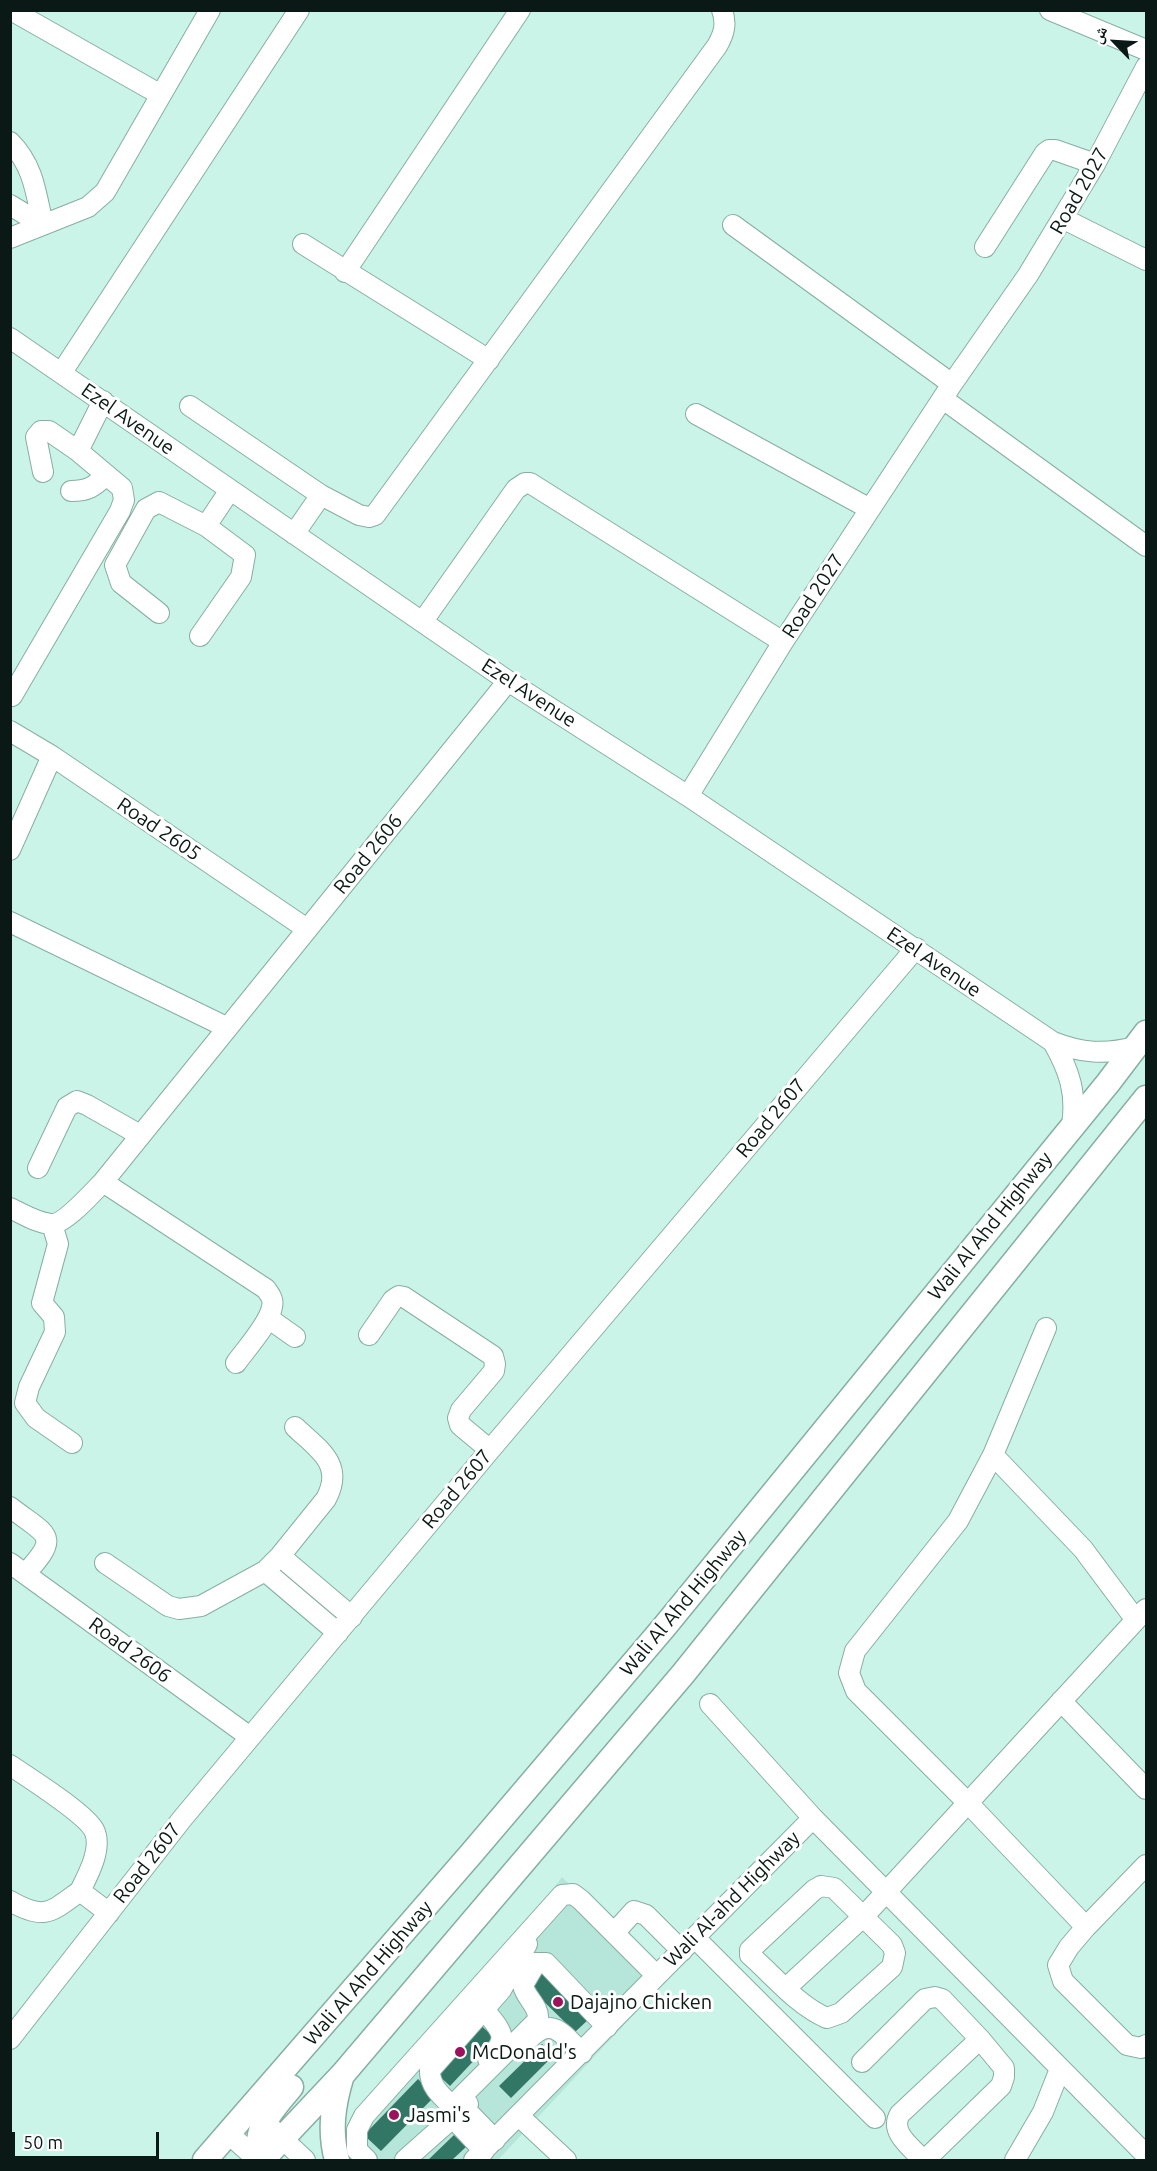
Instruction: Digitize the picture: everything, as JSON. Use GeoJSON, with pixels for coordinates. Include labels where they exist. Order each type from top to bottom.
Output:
{"type":"FeatureCollection","features":[{"type":"Feature","properties":{"kind":"main road","name":"Wali Al Ahd Highway"},"geometry":{"type":"LineString","coordinates":[[257,2115],[441,1909],[459,1881],[471,1854],[680,1608],[1141,1040]]}},
{"type":"Feature","properties":{"kind":"main road"},"geometry":{"type":"LineString","coordinates":[[205,2160],[229,2134],[257,2115],[259,2135],[257,2149],[260,2160],[282,2139],[343,2074],[683,1674],[1144,1107],[1108,1083]]}},
{"type":"Feature","properties":{"kind":"main road"},"geometry":{"type":"LineString","coordinates":[[337,2160],[332,2127],[337,2091],[343,2074]]}},
{"type":"Feature","properties":{"kind":"street"},"geometry":{"type":"LineString","coordinates":[[11,10],[161,95]]}},
{"type":"Feature","properties":{"kind":"street"},"geometry":{"type":"LineString","coordinates":[[10,238],[88,207],[105,192],[210,10]]}},
{"type":"Feature","properties":{"kind":"street"},"geometry":{"type":"LineString","coordinates":[[62,372],[299,10]]}},
{"type":"Feature","properties":{"kind":"street"},"geometry":{"type":"LineString","coordinates":[[345,272],[520,10]]}},
{"type":"Feature","properties":{"kind":"street"},"geometry":{"type":"LineString","coordinates":[[190,406],[321,495],[358,515],[369,517],[375,515],[717,46],[725,27],[722,10]]}},
{"type":"Feature","properties":{"kind":"street"},"geometry":{"type":"LineString","coordinates":[[1050,10],[1146,50]]}},
{"type":"Feature","properties":{"kind":"street","name":"Road 2027"},"geometry":{"type":"LineString","coordinates":[[688,796],[783,642],[1064,219],[1146,67]]}},
{"type":"Feature","properties":{"kind":"street"},"geometry":{"type":"LineString","coordinates":[[10,142],[22,154],[33,177],[43,225]]}},
{"type":"Feature","properties":{"kind":"street"},"geometry":{"type":"LineString","coordinates":[[985,247],[1045,153],[1049,150],[1095,164]]}},
{"type":"Feature","properties":{"kind":"street"},"geometry":{"type":"LineString","coordinates":[[10,205],[43,225]]}},
{"type":"Feature","properties":{"kind":"street"},"geometry":{"type":"LineString","coordinates":[[1064,219],[1146,260]]}},
{"type":"Feature","properties":{"kind":"street"},"geometry":{"type":"LineString","coordinates":[[733,225],[1146,546]]}},
{"type":"Feature","properties":{"kind":"street"},"geometry":{"type":"LineString","coordinates":[[303,244],[489,360]]}},
{"type":"Feature","properties":{"kind":"street","name":"Ezel Avenue"},"geometry":{"type":"LineString","coordinates":[[10,338],[508,681],[688,796],[1053,1042],[1074,1050],[1099,1053],[1141,1040]]}},
{"type":"Feature","properties":{"kind":"street"},"geometry":{"type":"LineString","coordinates":[[78,451],[103,401]]}},
{"type":"Feature","properties":{"kind":"street"},"geometry":{"type":"LineString","coordinates":[[696,414],[870,509]]}},
{"type":"Feature","properties":{"kind":"street"},"geometry":{"type":"LineString","coordinates":[[12,696],[120,511],[124,500],[122,488],[78,451],[49,431],[41,431],[36,437],[43,472]]}},
{"type":"Feature","properties":{"kind":"street"},"geometry":{"type":"LineString","coordinates":[[71,490],[83,491],[93,488],[106,475]]}},
{"type":"Feature","properties":{"kind":"street"},"geometry":{"type":"LineString","coordinates":[[423,621],[516,489],[525,483],[530,483],[783,642]]}},
{"type":"Feature","properties":{"kind":"street"},"geometry":{"type":"LineString","coordinates":[[206,526],[230,490]]}},
{"type":"Feature","properties":{"kind":"street"},"geometry":{"type":"LineString","coordinates":[[294,534],[321,495]]}},
{"type":"Feature","properties":{"kind":"street"},"geometry":{"type":"LineString","coordinates":[[159,614],[121,583],[115,565],[146,509],[159,502],[206,526],[244,555],[241,577],[200,636]]}},
{"type":"Feature","properties":{"kind":"street","name":"Road 2606"},"geometry":{"type":"LineString","coordinates":[[52,1224],[62,1221],[103,1182],[508,681]]}},
{"type":"Feature","properties":{"kind":"street","name":"Road 2605"},"geometry":{"type":"LineString","coordinates":[[10,731],[52,756],[307,930]]}},
{"type":"Feature","properties":{"kind":"street"},"geometry":{"type":"LineString","coordinates":[[10,850],[52,756]]}},
{"type":"Feature","properties":{"kind":"street"},"geometry":{"type":"LineString","coordinates":[[10,922],[226,1028]]}},
{"type":"Feature","properties":{"kind":"street","name":"Road 2607"},"geometry":{"type":"LineString","coordinates":[[10,2039],[182,1819],[250,1737],[916,948]]}},
{"type":"Feature","properties":{"kind":"street","name":"Ezel Avenue"},"geometry":{"type":"LineString","coordinates":[[1053,1042],[1067,1068],[1073,1087],[1072,1125]]}},
{"type":"Feature","properties":{"kind":"street"},"geometry":{"type":"LineString","coordinates":[[38,1167],[67,1107],[76,1101],[95,1109],[140,1135]]}},
{"type":"Feature","properties":{"kind":"street"},"geometry":{"type":"LineString","coordinates":[[103,1182],[266,1289],[272,1298],[268,1318],[236,1364]]}},
{"type":"Feature","properties":{"kind":"street"},"geometry":{"type":"LineString","coordinates":[[10,1208],[52,1224],[58,1244],[42,1303],[54,1317],[55,1332],[29,1387],[25,1402],[36,1418],[72,1443]]}},
{"type":"Feature","properties":{"kind":"street"},"geometry":{"type":"LineString","coordinates":[[369,1335],[393,1300],[399,1296],[404,1297],[493,1356],[494,1371],[461,1410],[458,1418],[460,1425],[490,1450]]}},
{"type":"Feature","properties":{"kind":"street"},"geometry":{"type":"LineString","coordinates":[[268,1318],[295,1336]]}},
{"type":"Feature","properties":{"kind":"street"},"geometry":{"type":"LineString","coordinates":[[1046,1328],[993,1455],[958,1521],[855,1651],[849,1673],[856,1690],[1086,1927]]}},
{"type":"Feature","properties":{"kind":"street"},"geometry":{"type":"LineString","coordinates":[[105,1563],[158,1601],[179,1609],[201,1606],[265,1571],[280,1556],[326,1499],[332,1488],[331,1465],[324,1455],[295,1428]]}},
{"type":"Feature","properties":{"kind":"street"},"geometry":{"type":"LineString","coordinates":[[786,1988],[864,1916],[1141,1614],[1083,1549],[993,1455]]}},
{"type":"Feature","properties":{"kind":"street"},"geometry":{"type":"LineString","coordinates":[[10,1507],[45,1534],[48,1541],[46,1549],[18,1568]]}},
{"type":"Feature","properties":{"kind":"street"},"geometry":{"type":"LineString","coordinates":[[280,1556],[352,1617]]}},
{"type":"Feature","properties":{"kind":"street","name":"Road 2606"},"geometry":{"type":"LineString","coordinates":[[18,1568],[250,1737]]}},
{"type":"Feature","properties":{"kind":"street"},"geometry":{"type":"LineString","coordinates":[[265,1571],[338,1633]]}},
{"type":"Feature","properties":{"kind":"street"},"geometry":{"type":"LineString","coordinates":[[1061,1701],[1146,1789]]}},
{"type":"Feature","properties":{"kind":"street","name":"Wali Al-ahd Highway"},"geometry":{"type":"LineString","coordinates":[[710,1704],[813,1818],[1146,2155]]}},
{"type":"Feature","properties":{"kind":"street"},"geometry":{"type":"LineString","coordinates":[[10,1765],[84,1818],[95,1831],[96,1848],[90,1872],[80,1891],[50,1912],[36,1913],[10,1901]]}},
{"type":"Feature","properties":{"kind":"street","name":"Wali Al-ahd Highway"},"geometry":{"type":"LineString","coordinates":[[484,2150],[813,1818]]}},
{"type":"Feature","properties":{"kind":"street"},"geometry":{"type":"LineString","coordinates":[[1146,1865],[1086,1927],[1069,1947],[1058,1965],[1063,1981],[1127,2045],[1141,2048],[1146,2045]]}},
{"type":"Feature","properties":{"kind":"street"},"geometry":{"type":"LineString","coordinates":[[821,1886],[834,1888],[864,1916],[892,1945],[895,1953],[892,1967],[841,2013],[827,2018],[815,2013],[750,1955],[750,1950],[754,1945],[821,1886]]}},
{"type":"Feature","properties":{"kind":"street"},"geometry":{"type":"LineString","coordinates":[[80,1891],[109,1913]]}},
{"type":"Feature","properties":{"kind":"street"},"geometry":{"type":"LineString","coordinates":[[367,2160],[357,2150],[357,2130],[364,2116],[562,1895],[573,1894],[581,1900],[656,1975]]}},
{"type":"Feature","properties":{"kind":"street"},"geometry":{"type":"LineString","coordinates":[[614,1933],[634,1911],[646,1916],[688,1944],[875,2118]]}},
{"type":"Feature","properties":{"kind":"street"},"geometry":{"type":"LineString","coordinates":[[484,2150],[455,2109],[433,2087],[430,2070],[507,1982],[543,1915]]}},
{"type":"Feature","properties":{"kind":"street"},"geometry":{"type":"LineString","coordinates":[[405,2160],[538,2020],[537,2009],[523,1985],[525,1978],[536,1963],[546,1963],[607,2027]]}},
{"type":"Feature","properties":{"kind":"street"},"geometry":{"type":"LineString","coordinates":[[862,2062],[926,1999],[935,1997],[942,1999],[980,2039],[1004,2068],[1001,2086],[924,2160],[896,2130],[896,2121],[900,2114],[980,2039]]}},
{"type":"Feature","properties":{"kind":"street"},"geometry":{"type":"LineString","coordinates":[[455,2109],[501,2044],[501,2032],[484,2009]]}},
{"type":"Feature","properties":{"kind":"street"},"geometry":{"type":"LineString","coordinates":[[455,2109],[536,2032],[542,2029],[548,2027],[560,2031],[582,2053]]}},
{"type":"Feature","properties":{"kind":"street"},"geometry":{"type":"LineString","coordinates":[[1015,2160],[1043,2112],[1060,2069]]}},
{"type":"Feature","properties":{"kind":"street"},"geometry":{"type":"LineString","coordinates":[[257,2115],[305,2160]]}},
{"type":"Feature","properties":{"kind":"street"},"geometry":{"type":"LineString","coordinates":[[519,2116],[561,2159]]}},
{"type":"Feature","properties":{"kind":"street"},"geometry":{"type":"LineString","coordinates":[[229,2134],[260,2160]]}},
{"type":"Feature","properties":{"kind":"shaded area"},"geometry":{"type":"Polygon","coordinates":[[[562,1877],[665,1981],[498,2160],[351,2160],[343,2139],[375,2097],[536,1912],[562,1877]]]}},
{"type":"Feature","properties":{"kind":"building","name":"Dajajno Chicken"},"geometry":{"type":"Polygon","coordinates":[[[541,1971],[589,2019],[575,2032],[527,1985],[541,1971]]]}},
{"type":"Feature","properties":{"kind":"building"},"geometry":{"type":"Polygon","coordinates":[[[477,2022],[495,2038],[450,2086],[433,2070],[477,2022]]]}},
{"type":"Feature","properties":{"kind":"building"},"geometry":{"type":"Polygon","coordinates":[[[542,2044],[554,2055],[511,2098],[499,2086],[542,2044]]]}},
{"type":"Feature","properties":{"kind":"building"},"geometry":{"type":"Polygon","coordinates":[[[418,2079],[435,2096],[381,2151],[364,2135],[418,2079]]]}},
{"type":"Feature","properties":{"kind":"building"},"geometry":{"type":"Polygon","coordinates":[[[454,2135],[466,2147],[452,2160],[428,2160],[454,2135]]]}},
{"type":"Feature","properties":{"kind":"place","name":"Dajajno Chicken"},"geometry":{"type":"Point","coordinates":[558,2002]}},
{"type":"Feature","properties":{"kind":"place","name":"McDonald's"},"geometry":{"type":"Point","coordinates":[460,2052]}},
{"type":"Feature","properties":{"kind":"place","name":"Jasmi's"},"geometry":{"type":"Point","coordinates":[394,2115]}}]}
